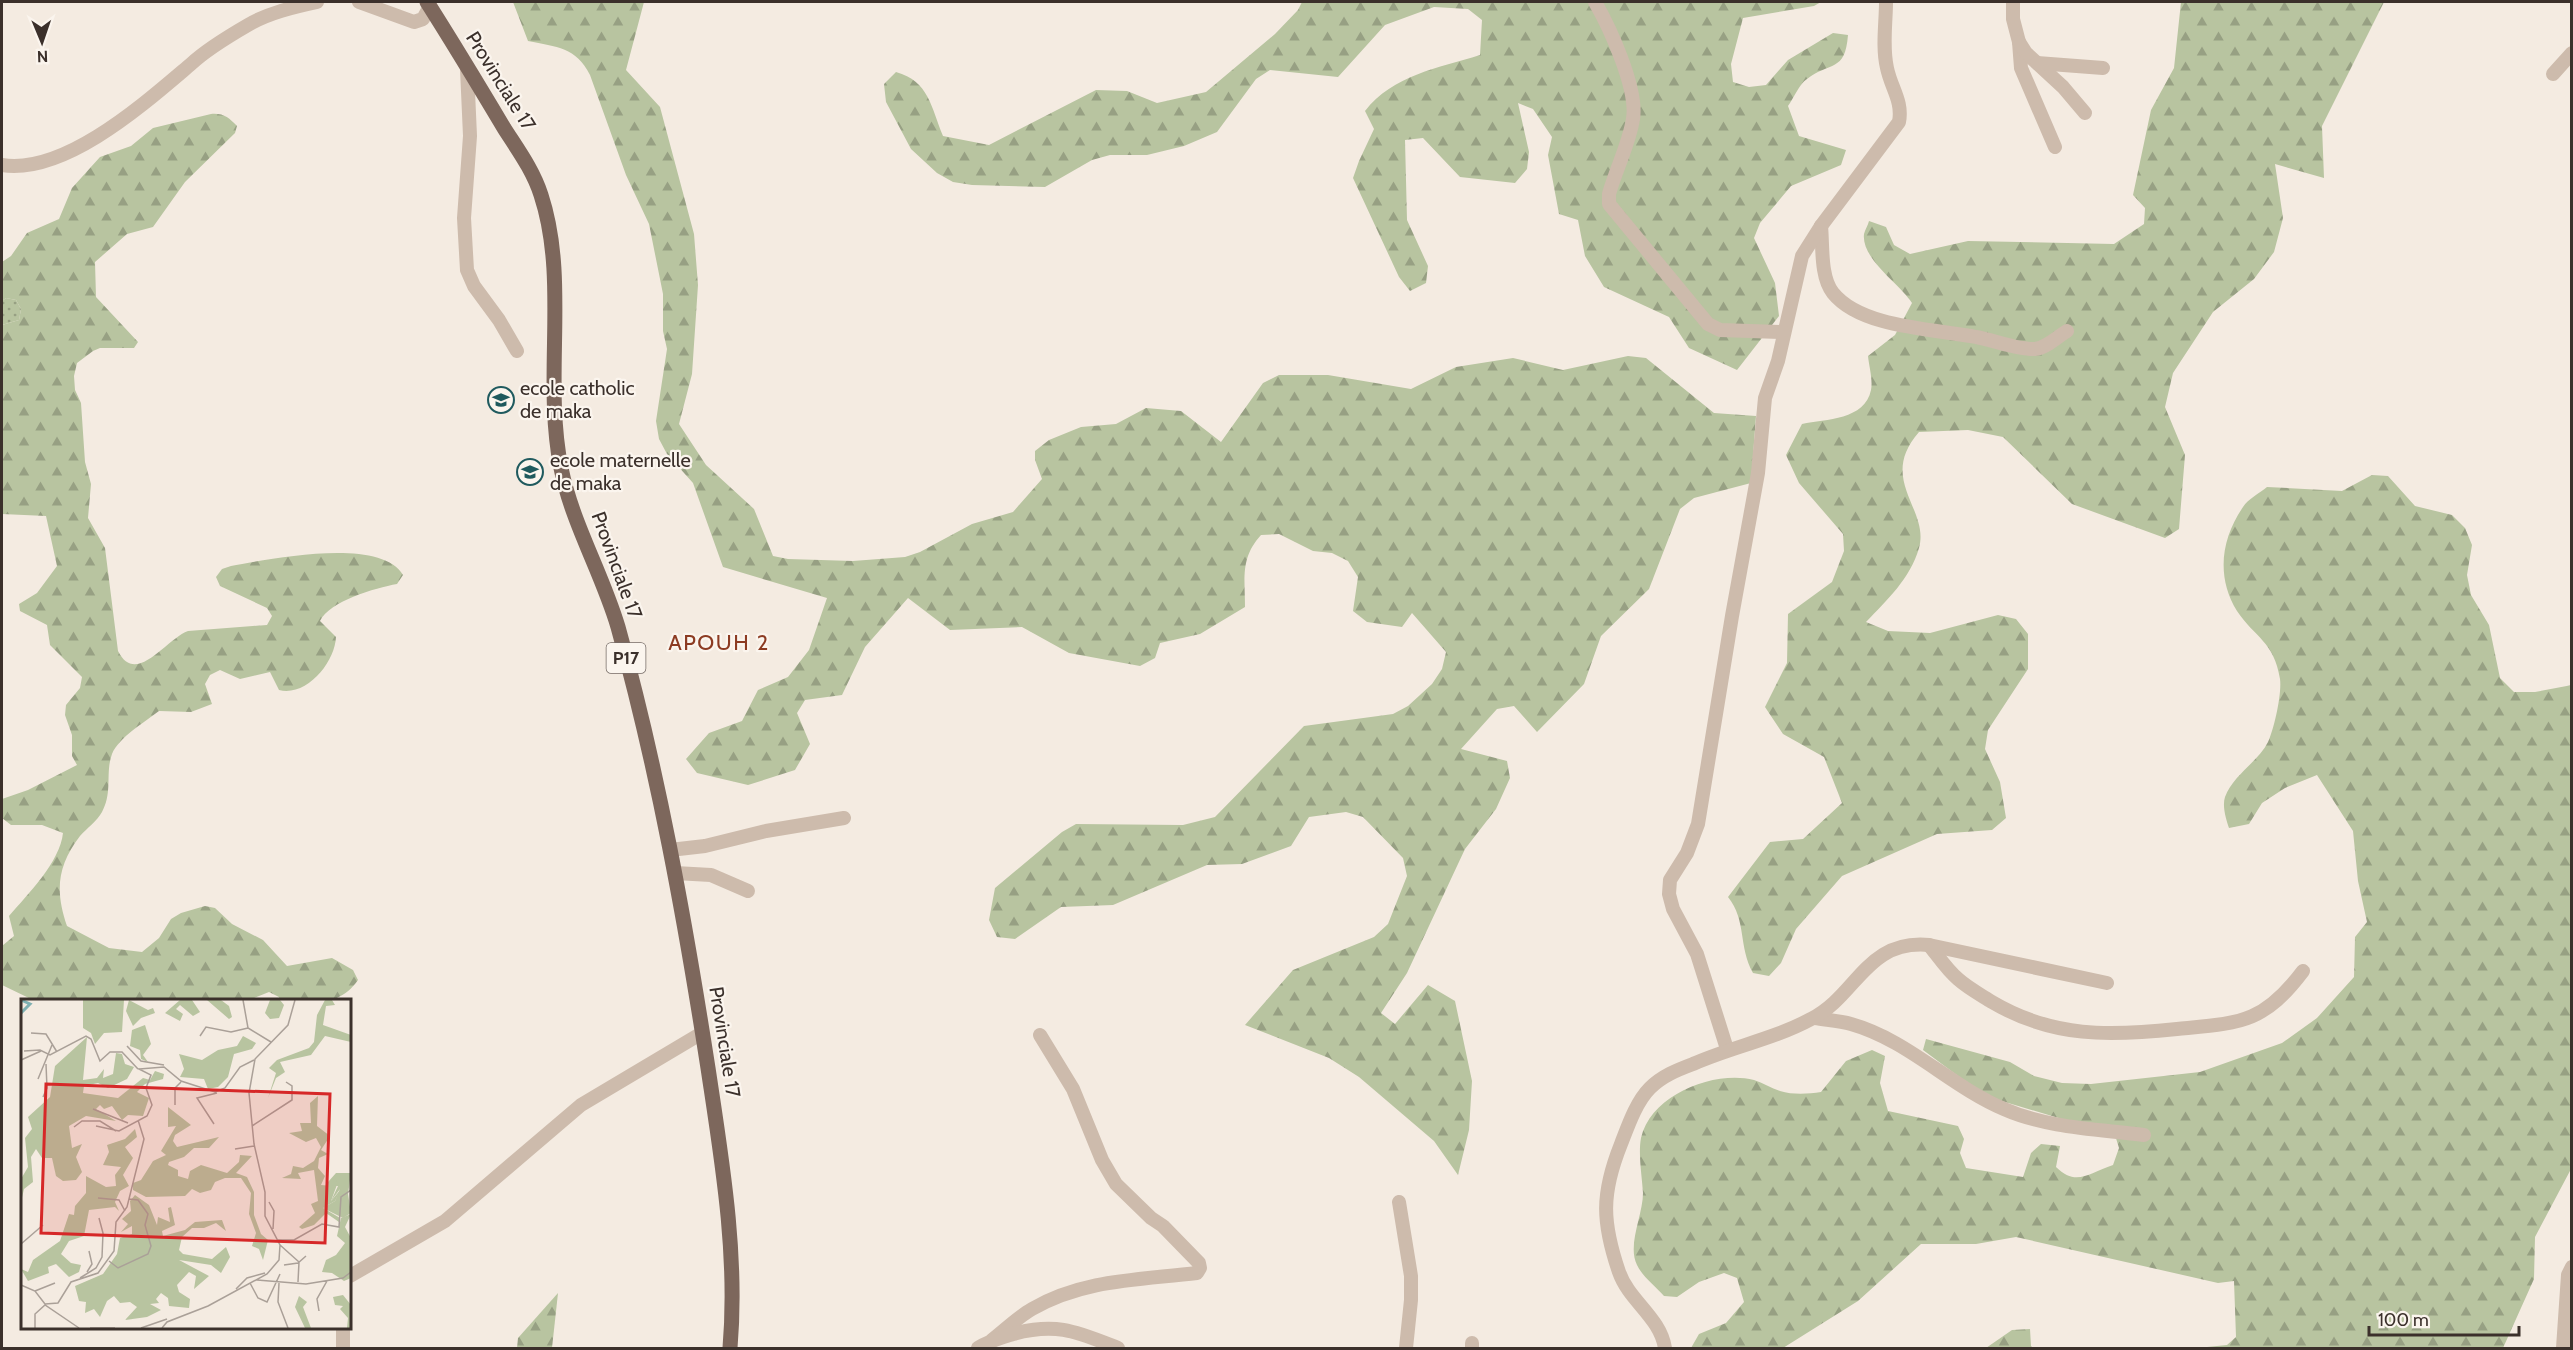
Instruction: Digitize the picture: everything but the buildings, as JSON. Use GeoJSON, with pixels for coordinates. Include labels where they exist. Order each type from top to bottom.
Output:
{"type":"FeatureCollection","features":[{"type":"Feature","properties":{"kind":"main road","name":"Provinciale 17"},"geometry":{"type":"LineString","coordinates":[[429,4],[467,69],[529,166],[550,225],[553,251],[554,417],[562,471],[617,624],[633,683],[675,873],[721,1156],[730,1245],[732,1298],[730,1348]]}},
{"type":"Feature","properties":{"kind":"street"},"geometry":{"type":"LineString","coordinates":[[2,165],[25,166],[49,159],[96,139],[173,81],[191,63],[250,24],[276,13],[317,2]]}},
{"type":"Feature","properties":{"kind":"street"},"geometry":{"type":"LineString","coordinates":[[359,2],[414,22],[423,19],[429,4]]}},
{"type":"Feature","properties":{"kind":"street"},"geometry":{"type":"LineString","coordinates":[[1595,2],[1608,27],[1633,102],[1633,119],[1609,194],[1609,204],[1708,324],[1720,330],[1784,332]]}},
{"type":"Feature","properties":{"kind":"street"},"geometry":{"type":"LineString","coordinates":[[1727,1049],[1697,954],[1673,909],[1669,884],[1687,853],[1698,824],[1758,473],[1765,398],[1778,361],[1802,256],[1821,226],[1899,122],[1898,95],[1886,68],[1886,2]]}},
{"type":"Feature","properties":{"kind":"street"},"geometry":{"type":"LineString","coordinates":[[2013,2],[2014,29],[2019,42],[2021,68],[2055,147]]}},
{"type":"Feature","properties":{"kind":"street"},"geometry":{"type":"LineString","coordinates":[[2019,42],[2085,113]]}},
{"type":"Feature","properties":{"kind":"street"},"geometry":{"type":"LineString","coordinates":[[2553,74],[2571,53]]}},
{"type":"Feature","properties":{"kind":"street"},"geometry":{"type":"LineString","coordinates":[[2037,63],[2103,68]]}},
{"type":"Feature","properties":{"kind":"street"},"geometry":{"type":"LineString","coordinates":[[467,69],[469,160],[464,218],[467,270],[474,286],[499,320],[517,351]]}},
{"type":"Feature","properties":{"kind":"street"},"geometry":{"type":"LineString","coordinates":[[1821,226],[1829,288],[1842,301],[1873,318],[1890,324],[1958,333],[2027,348],[2042,347],[2067,331]]}},
{"type":"Feature","properties":{"kind":"street"},"geometry":{"type":"LineString","coordinates":[[670,850],[705,846],[766,831],[844,818]]}},
{"type":"Feature","properties":{"kind":"street"},"geometry":{"type":"LineString","coordinates":[[675,873],[711,875],[748,891]]}},
{"type":"Feature","properties":{"kind":"street"},"geometry":{"type":"LineString","coordinates":[[1665,1348],[1661,1334],[1649,1314],[1628,1290],[1620,1273],[1606,1222],[1606,1189],[1627,1131],[1648,1089],[1661,1078],[1727,1049],[1815,1018],[1865,970],[1901,945],[1929,945],[2107,983]]}},
{"type":"Feature","properties":{"kind":"street"},"geometry":{"type":"LineString","coordinates":[[1929,945],[1958,979],[1985,998],[2024,1018],[2077,1033],[2126,1034],[2239,1021],[2258,1015],[2273,1006],[2303,972]]}},
{"type":"Feature","properties":{"kind":"street"},"geometry":{"type":"LineString","coordinates":[[1815,1018],[1851,1024],[1876,1033],[1915,1054],[1962,1087],[2004,1109],[2029,1118],[2064,1125],[2144,1135]]}},
{"type":"Feature","properties":{"kind":"street"},"geometry":{"type":"LineString","coordinates":[[351,1275],[445,1221],[581,1105],[702,1033]]}},
{"type":"Feature","properties":{"kind":"street"},"geometry":{"type":"LineString","coordinates":[[978,1348],[992,1340],[1031,1309],[1061,1295],[1101,1283],[1197,1273],[1200,1268],[1199,1263],[1163,1226],[1151,1218],[1116,1184],[1102,1160],[1072,1089],[1040,1035]]}},
{"type":"Feature","properties":{"kind":"street"},"geometry":{"type":"LineString","coordinates":[[1399,1202],[1411,1276],[1406,1348]]}},
{"type":"Feature","properties":{"kind":"street"},"geometry":{"type":"LineString","coordinates":[[2563,1348],[2568,1275],[2571,1267]]}},
{"type":"Feature","properties":{"kind":"street"},"geometry":{"type":"LineString","coordinates":[[992,1340],[1040,1328],[1059,1329],[1078,1332],[1118,1348]]}},
{"type":"Feature","properties":{"kind":"street"},"geometry":{"type":"LineString","coordinates":[[343,1329],[343,1348]]}},
{"type":"Feature","properties":{"kind":"green space"},"geometry":{"type":"Polygon","coordinates":[[[513,2],[644,2],[626,70],[660,107],[694,234],[698,285],[692,374],[679,424],[706,465],[754,509],[773,556],[788,559],[853,561],[905,557],[920,552],[972,524],[1013,512],[1042,479],[1035,460],[1035,451],[1049,440],[1081,427],[1116,424],[1146,408],[1181,411],[1221,442],[1263,383],[1279,375],[1328,375],[1411,389],[1456,367],[1513,358],[1563,370],[1628,356],[1646,358],[1714,413],[1756,416],[1751,483],[1694,498],[1680,509],[1649,589],[1601,636],[1584,684],[1537,732],[1514,706],[1497,709],[1461,749],[1507,761],[1510,778],[1496,809],[1465,849],[1407,973],[1381,1013],[1395,1024],[1428,985],[1455,1001],[1472,1081],[1469,1130],[1458,1175],[1434,1141],[1359,1077],[1329,1058],[1245,1025],[1293,970],[1374,937],[1388,924],[1407,876],[1403,858],[1363,817],[1346,812],[1309,817],[1291,846],[1242,864],[1207,865],[1113,905],[1061,907],[1015,939],[997,937],[989,920],[995,888],[1062,832],[1076,824],[1183,825],[1215,817],[1304,726],[1393,714],[1408,706],[1432,684],[1442,669],[1446,652],[1412,613],[1402,627],[1367,622],[1353,611],[1358,577],[1348,561],[1332,553],[1313,551],[1279,534],[1261,535],[1250,552],[1245,569],[1245,607],[1200,634],[1160,643],[1155,658],[1140,666],[1069,653],[1022,627],[950,630],[908,598],[865,647],[842,695],[805,700],[797,713],[810,744],[795,770],[748,785],[697,773],[686,759],[709,733],[742,721],[758,690],[788,677],[809,650],[827,598],[723,567],[693,483],[667,454],[659,439],[656,421],[667,349],[663,331],[663,294],[649,224],[626,175],[585,66],[565,50],[528,41],[513,2]]]}},
{"type":"Feature","properties":{"kind":"green space"},"geometry":{"type":"Polygon","coordinates":[[[1302,2],[1821,2],[1814,6],[1743,18],[1731,64],[1733,82],[1749,87],[1766,85],[1788,60],[1833,33],[1848,35],[1844,55],[1840,61],[1804,81],[1788,106],[1799,136],[1846,150],[1841,165],[1791,186],[1760,223],[1754,238],[1775,283],[1779,316],[1737,370],[1689,348],[1669,317],[1604,287],[1585,256],[1578,220],[1559,214],[1548,155],[1552,137],[1533,109],[1518,103],[1529,152],[1527,169],[1515,183],[1460,177],[1423,138],[1405,140],[1407,220],[1428,266],[1426,283],[1410,291],[1399,277],[1353,178],[1374,129],[1365,111],[1389,89],[1417,74],[1480,55],[1482,20],[1468,9],[1434,7],[1385,25],[1338,77],[1270,70],[1256,79],[1217,132],[1184,146],[1147,155],[1110,155],[1092,160],[1045,187],[972,185],[953,182],[937,173],[911,149],[886,102],[884,84],[896,72],[907,76],[916,82],[927,96],[943,136],[989,145],[1096,90],[1127,91],[1157,103],[1206,92],[1275,34],[1298,10],[1302,2]]]}},
{"type":"Feature","properties":{"kind":"green space"},"geometry":{"type":"Polygon","coordinates":[[[2181,2],[2384,2],[2322,126],[2324,178],[2275,164],[2283,218],[2274,252],[2254,279],[2213,312],[2173,373],[2165,407],[2185,455],[2179,529],[2165,538],[2072,504],[2003,437],[1968,430],[1919,432],[1907,449],[1903,465],[1903,480],[1918,520],[1919,548],[1904,579],[1866,622],[1888,631],[1930,633],[1998,615],[2016,619],[2028,634],[2028,669],[1988,730],[1985,749],[2000,782],[2006,818],[1992,830],[1937,834],[1842,876],[1796,929],[1781,963],[1769,976],[1753,973],[1745,953],[1738,915],[1728,897],[1770,842],[1803,839],[1842,803],[1824,757],[1783,734],[1765,707],[1787,663],[1788,614],[1832,582],[1844,551],[1843,534],[1799,483],[1786,455],[1802,424],[1853,413],[1867,400],[1871,390],[1868,356],[1895,335],[1912,303],[1882,271],[1869,253],[1864,234],[1869,221],[1886,227],[1894,245],[1910,254],[1968,241],[2114,244],[2144,224],[2145,208],[2133,195],[2151,110],[2174,68],[2181,2]]]}},
{"type":"Feature","properties":{"kind":"green space"},"geometry":{"type":"Polygon","coordinates":[[[211,114],[223,115],[237,126],[235,133],[185,182],[153,227],[127,234],[95,262],[96,297],[138,342],[134,348],[100,348],[93,351],[77,363],[74,376],[75,390],[81,403],[85,462],[91,484],[88,518],[105,548],[118,651],[125,661],[133,664],[142,663],[188,631],[267,625],[272,616],[267,608],[220,586],[216,577],[222,569],[231,566],[296,555],[349,553],[372,556],[391,563],[403,575],[397,584],[354,596],[325,614],[320,621],[336,637],[334,647],[325,667],[309,683],[289,691],[279,690],[270,672],[240,679],[220,670],[210,675],[205,684],[212,704],[191,712],[159,711],[126,736],[112,754],[107,797],[102,812],[72,847],[63,868],[60,890],[63,913],[67,926],[109,948],[142,952],[159,938],[171,919],[181,913],[205,906],[215,908],[232,924],[263,940],[287,966],[332,958],[353,970],[358,980],[342,996],[333,999],[279,999],[269,992],[252,999],[31,999],[2,985],[2,946],[14,936],[9,916],[50,866],[61,844],[63,833],[42,825],[11,825],[2,818],[2,799],[28,790],[77,765],[72,756],[72,735],[65,715],[66,705],[80,688],[82,677],[50,645],[47,625],[20,611],[19,604],[37,593],[57,566],[46,516],[2,514],[2,325],[19,320],[21,309],[16,300],[6,298],[2,301],[2,262],[11,256],[27,233],[59,219],[72,188],[100,157],[131,146],[153,128],[211,114]]]}},
{"type":"Feature","properties":{"kind":"green space"},"geometry":{"type":"Polygon","coordinates":[[[6,298],[16,300],[21,309],[19,320],[2,325],[2,301],[6,298]]]}},
{"type":"Feature","properties":{"kind":"green space"},"geometry":{"type":"Polygon","coordinates":[[[2372,475],[2388,476],[2415,506],[2452,515],[2465,528],[2472,545],[2467,575],[2471,595],[2489,625],[2500,678],[2514,692],[2535,692],[2572,685],[2571,1169],[2535,1237],[2534,1279],[2503,1348],[2197,1348],[2227,1345],[2236,1337],[2234,1281],[2218,1283],[2016,1237],[1976,1244],[1921,1244],[1858,1301],[1783,1348],[1691,1348],[1699,1334],[1726,1323],[1744,1302],[1737,1278],[1724,1273],[1699,1282],[1677,1297],[1664,1296],[1639,1269],[1634,1257],[1643,1193],[1641,1138],[1647,1122],[1657,1109],[1687,1089],[1704,1082],[1738,1078],[1754,1080],[1785,1092],[1801,1094],[1821,1092],[1846,1061],[1872,1050],[1885,1056],[1880,1083],[1888,1111],[1958,1126],[1964,1139],[1960,1153],[1966,1168],[2023,1177],[2031,1153],[2041,1144],[2060,1146],[2056,1167],[2070,1176],[2083,1176],[2113,1165],[2119,1148],[2115,1135],[1985,1096],[1923,1050],[1926,1039],[2010,1062],[2034,1076],[2062,1083],[2091,1084],[2200,1072],[2282,1043],[2317,1018],[2354,977],[2355,937],[2367,922],[2358,881],[2353,831],[2317,775],[2285,788],[2262,803],[2249,824],[2229,828],[2224,808],[2225,797],[2234,782],[2268,742],[2277,711],[2280,679],[2269,648],[2244,620],[2230,598],[2224,572],[2224,558],[2230,532],[2245,504],[2267,487],[2342,491],[2372,475]]]}},
{"type":"Feature","properties":{"kind":"green space"},"geometry":{"type":"Polygon","coordinates":[[[558,1293],[552,1348],[517,1348],[518,1338],[558,1293]]]}},
{"type":"Feature","properties":{"kind":"green space"},"geometry":{"type":"Polygon","coordinates":[[[2030,1329],[2033,1348],[1986,1348],[2012,1330],[2030,1329]]]}},
{"type":"Feature","properties":{"kind":"place","name":"ecole catholic de maka"},"geometry":{"type":"Point","coordinates":[501,400]}},
{"type":"Feature","properties":{"kind":"place","name":"ecole maternelle de maka"},"geometry":{"type":"Point","coordinates":[530,472]}},
{"type":"Feature","properties":{"kind":"district","name":"APOUH 2"},"geometry":{"type":"Point","coordinates":[719,642]}}]}
